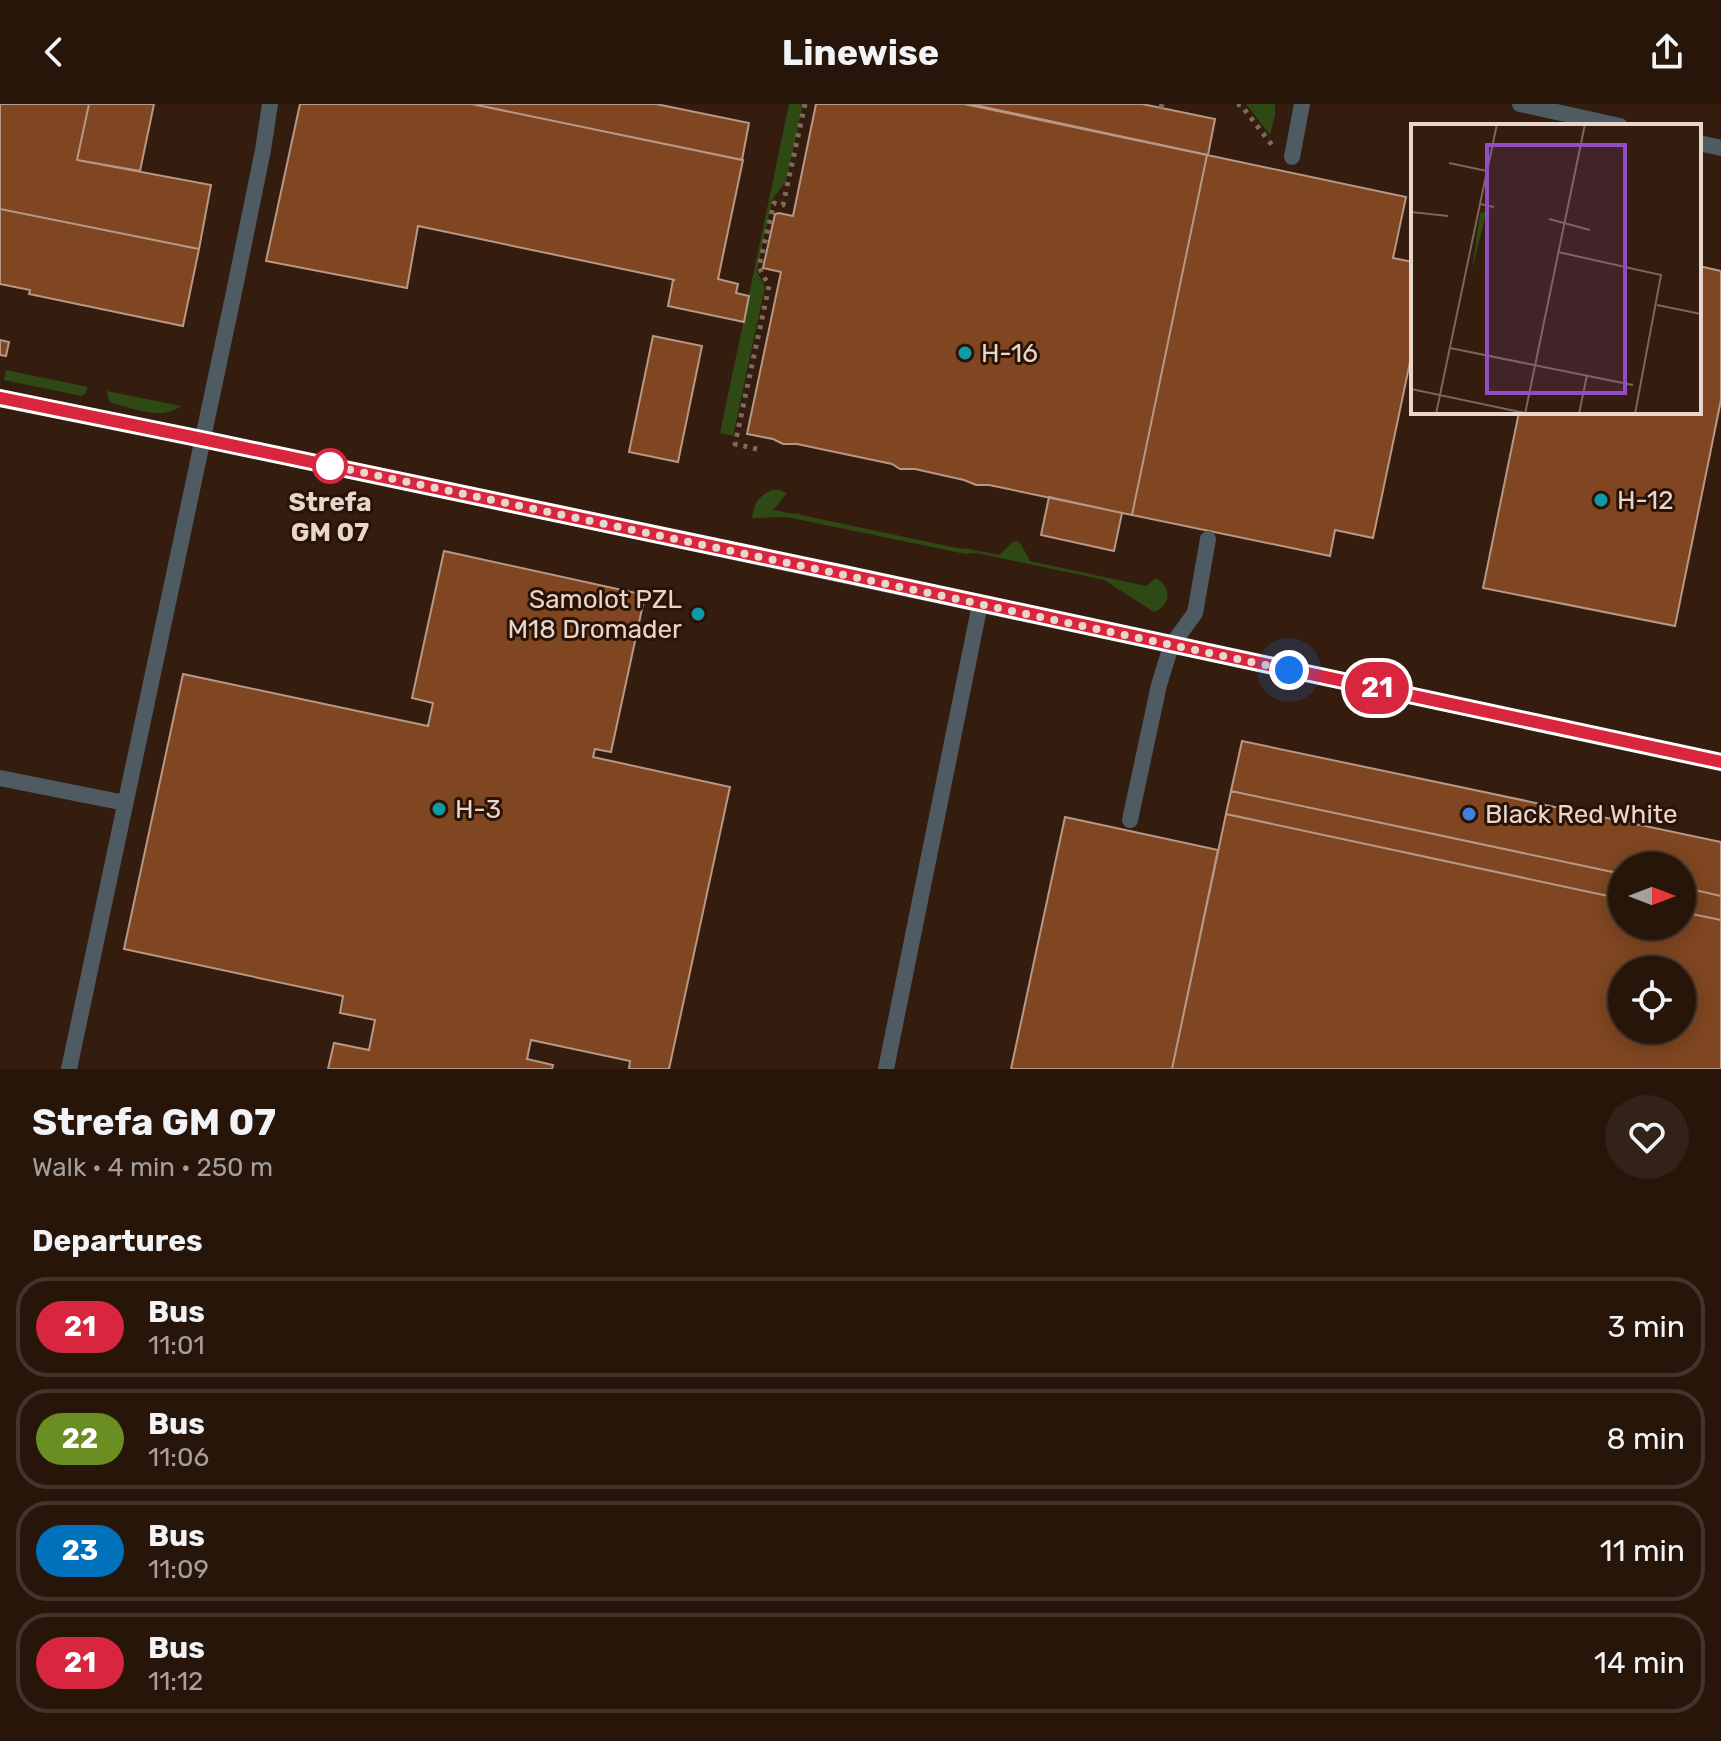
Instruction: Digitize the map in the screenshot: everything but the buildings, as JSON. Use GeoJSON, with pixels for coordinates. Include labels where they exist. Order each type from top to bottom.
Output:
{"type":"FeatureCollection","features":[{"type":"Feature","properties":{"kind":"lane"},"geometry":{"type":"LineString","coordinates":[[69,1069],[263,150],[270,104]]}},
{"type":"Feature","properties":{"kind":"lane"},"geometry":{"type":"LineString","coordinates":[[1292,157],[1302,104]]}},
{"type":"Feature","properties":{"kind":"lane"},"geometry":{"type":"LineString","coordinates":[[1520,104],[1612,124]]}},
{"type":"Feature","properties":{"kind":"lane"},"geometry":{"type":"LineString","coordinates":[[1701,143],[1721,148]]}},
{"type":"Feature","properties":{"kind":"lane"},"geometry":{"type":"LineString","coordinates":[[0,398],[1721,762]]}},
{"type":"Feature","properties":{"kind":"lane"},"geometry":{"type":"LineString","coordinates":[[1130,820],[1159,685],[1171,646],[1195,613],[1208,539]]}},
{"type":"Feature","properties":{"kind":"lane"},"geometry":{"type":"LineString","coordinates":[[886,1069],[980,604]]}},
{"type":"Feature","properties":{"kind":"lane"},"geometry":{"type":"LineString","coordinates":[[0,778],[125,803]]}},
{"type":"Feature","properties":{"kind":"path"},"geometry":{"type":"LineString","coordinates":[[757,449],[735,444],[769,286],[759,267],[774,203],[783,205],[805,104]]}},
{"type":"Feature","properties":{"kind":"path"},"geometry":{"type":"LineString","coordinates":[[1237,104],[1273,145]]}},
{"type":"Feature","properties":{"kind":"green space"},"geometry":{"type":"Polygon","coordinates":[[[789,104],[803,104],[786,181],[772,200],[757,271],[765,287],[733,436],[720,433],[789,104]]]}},
{"type":"Feature","properties":{"kind":"green space"},"geometry":{"type":"Polygon","coordinates":[[[1246,104],[1275,104],[1270,135],[1246,104]]]}},
{"type":"Feature","properties":{"kind":"green space"},"geometry":{"type":"Polygon","coordinates":[[[6,370],[88,387],[81,396],[4,380],[6,370]]]}},
{"type":"Feature","properties":{"kind":"green space"},"geometry":{"type":"Polygon","coordinates":[[[107,391],[181,406],[165,413],[147,412],[111,403],[107,391]]]}},
{"type":"Feature","properties":{"kind":"green space"},"geometry":{"type":"Polygon","coordinates":[[[772,490],[787,493],[773,510],[999,555],[1017,541],[1030,561],[1146,586],[1156,578],[1165,586],[1166,601],[1154,612],[1104,580],[787,517],[752,518],[758,501],[772,490]]]}},
{"type":"Feature","properties":{"kind":"bus line","name":"21"},"geometry":{"type":"LineString","coordinates":[[0,398],[840,573],[1721,762]]}},
{"type":"Feature","properties":{"kind":"place","name":"H-16"},"geometry":{"type":"Point","coordinates":[965,353]}},
{"type":"Feature","properties":{"kind":"place","name":"Strefa GM 07"},"geometry":{"type":"Point","coordinates":[330,466]}},
{"type":"Feature","properties":{"kind":"place","name":"H-12"},"geometry":{"type":"Point","coordinates":[1601,500]}},
{"type":"Feature","properties":{"kind":"place","name":"Samolot PZL M18 Dromader"},"geometry":{"type":"Point","coordinates":[698,614]}},
{"type":"Feature","properties":{"kind":"place","name":"H-3"},"geometry":{"type":"Point","coordinates":[439,809]}},
{"type":"Feature","properties":{"kind":"place","name":"Black Red White"},"geometry":{"type":"Point","coordinates":[1469,814]}},
{"type":"Feature","properties":{"kind":"route"},"geometry":{"type":"LineString","coordinates":[[330,466],[319,463],[1289,670]]}}]}
